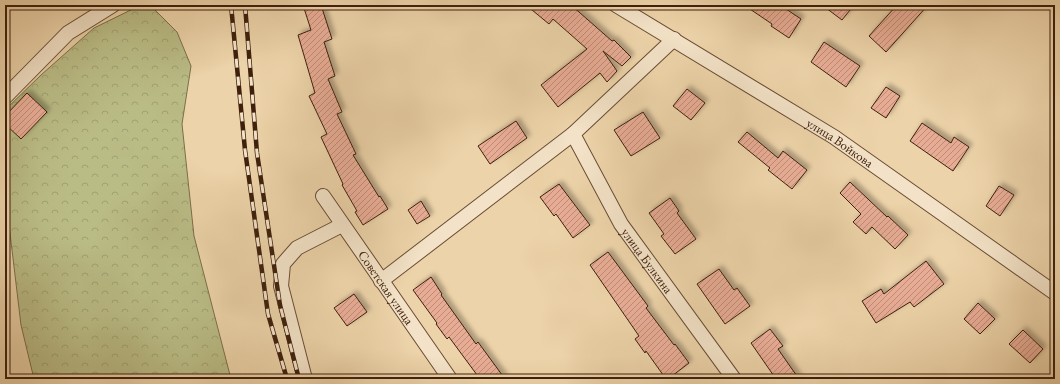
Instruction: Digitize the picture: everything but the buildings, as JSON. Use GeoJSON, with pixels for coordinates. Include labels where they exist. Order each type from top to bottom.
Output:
{"type":"FeatureCollection","features":[{"type":"Feature","properties":{"kind":"street"},"geometry":{"type":"LineString","coordinates":[[5,97],[68,33],[113,5]]}},
{"type":"Feature","properties":{"kind":"street","name":"улица Войкова"},"geometry":{"type":"LineString","coordinates":[[616,5],[834,137],[1055,293]]}},
{"type":"Feature","properties":{"kind":"street"},"geometry":{"type":"LineString","coordinates":[[381,281],[573,134],[674,39]]}},
{"type":"Feature","properties":{"kind":"street","name":"улица Булкина"},"geometry":{"type":"LineString","coordinates":[[573,134],[621,224],[734,379]]}},
{"type":"Feature","properties":{"kind":"street","name":"Советская улица"},"geometry":{"type":"LineString","coordinates":[[322,196],[450,379]]}},
{"type":"Feature","properties":{"kind":"street"},"geometry":{"type":"LineString","coordinates":[[306,379],[281,286],[283,264],[297,248],[342,225]]}},
{"type":"Feature","properties":{"kind":"green space"},"geometry":{"type":"Polygon","coordinates":[[[141,5],[150,5],[177,32],[191,66],[182,124],[194,236],[231,379],[34,379],[21,325],[9,225],[5,218],[5,110],[41,75],[94,28],[141,5]]]}},
{"type":"Feature","properties":{"kind":"railway"},"geometry":{"type":"LineString","coordinates":[[231,5],[245,150],[268,314],[287,379]]}},
{"type":"Feature","properties":{"kind":"railway"},"geometry":{"type":"LineString","coordinates":[[245,5],[257,153],[280,305],[299,379]]}}]}
